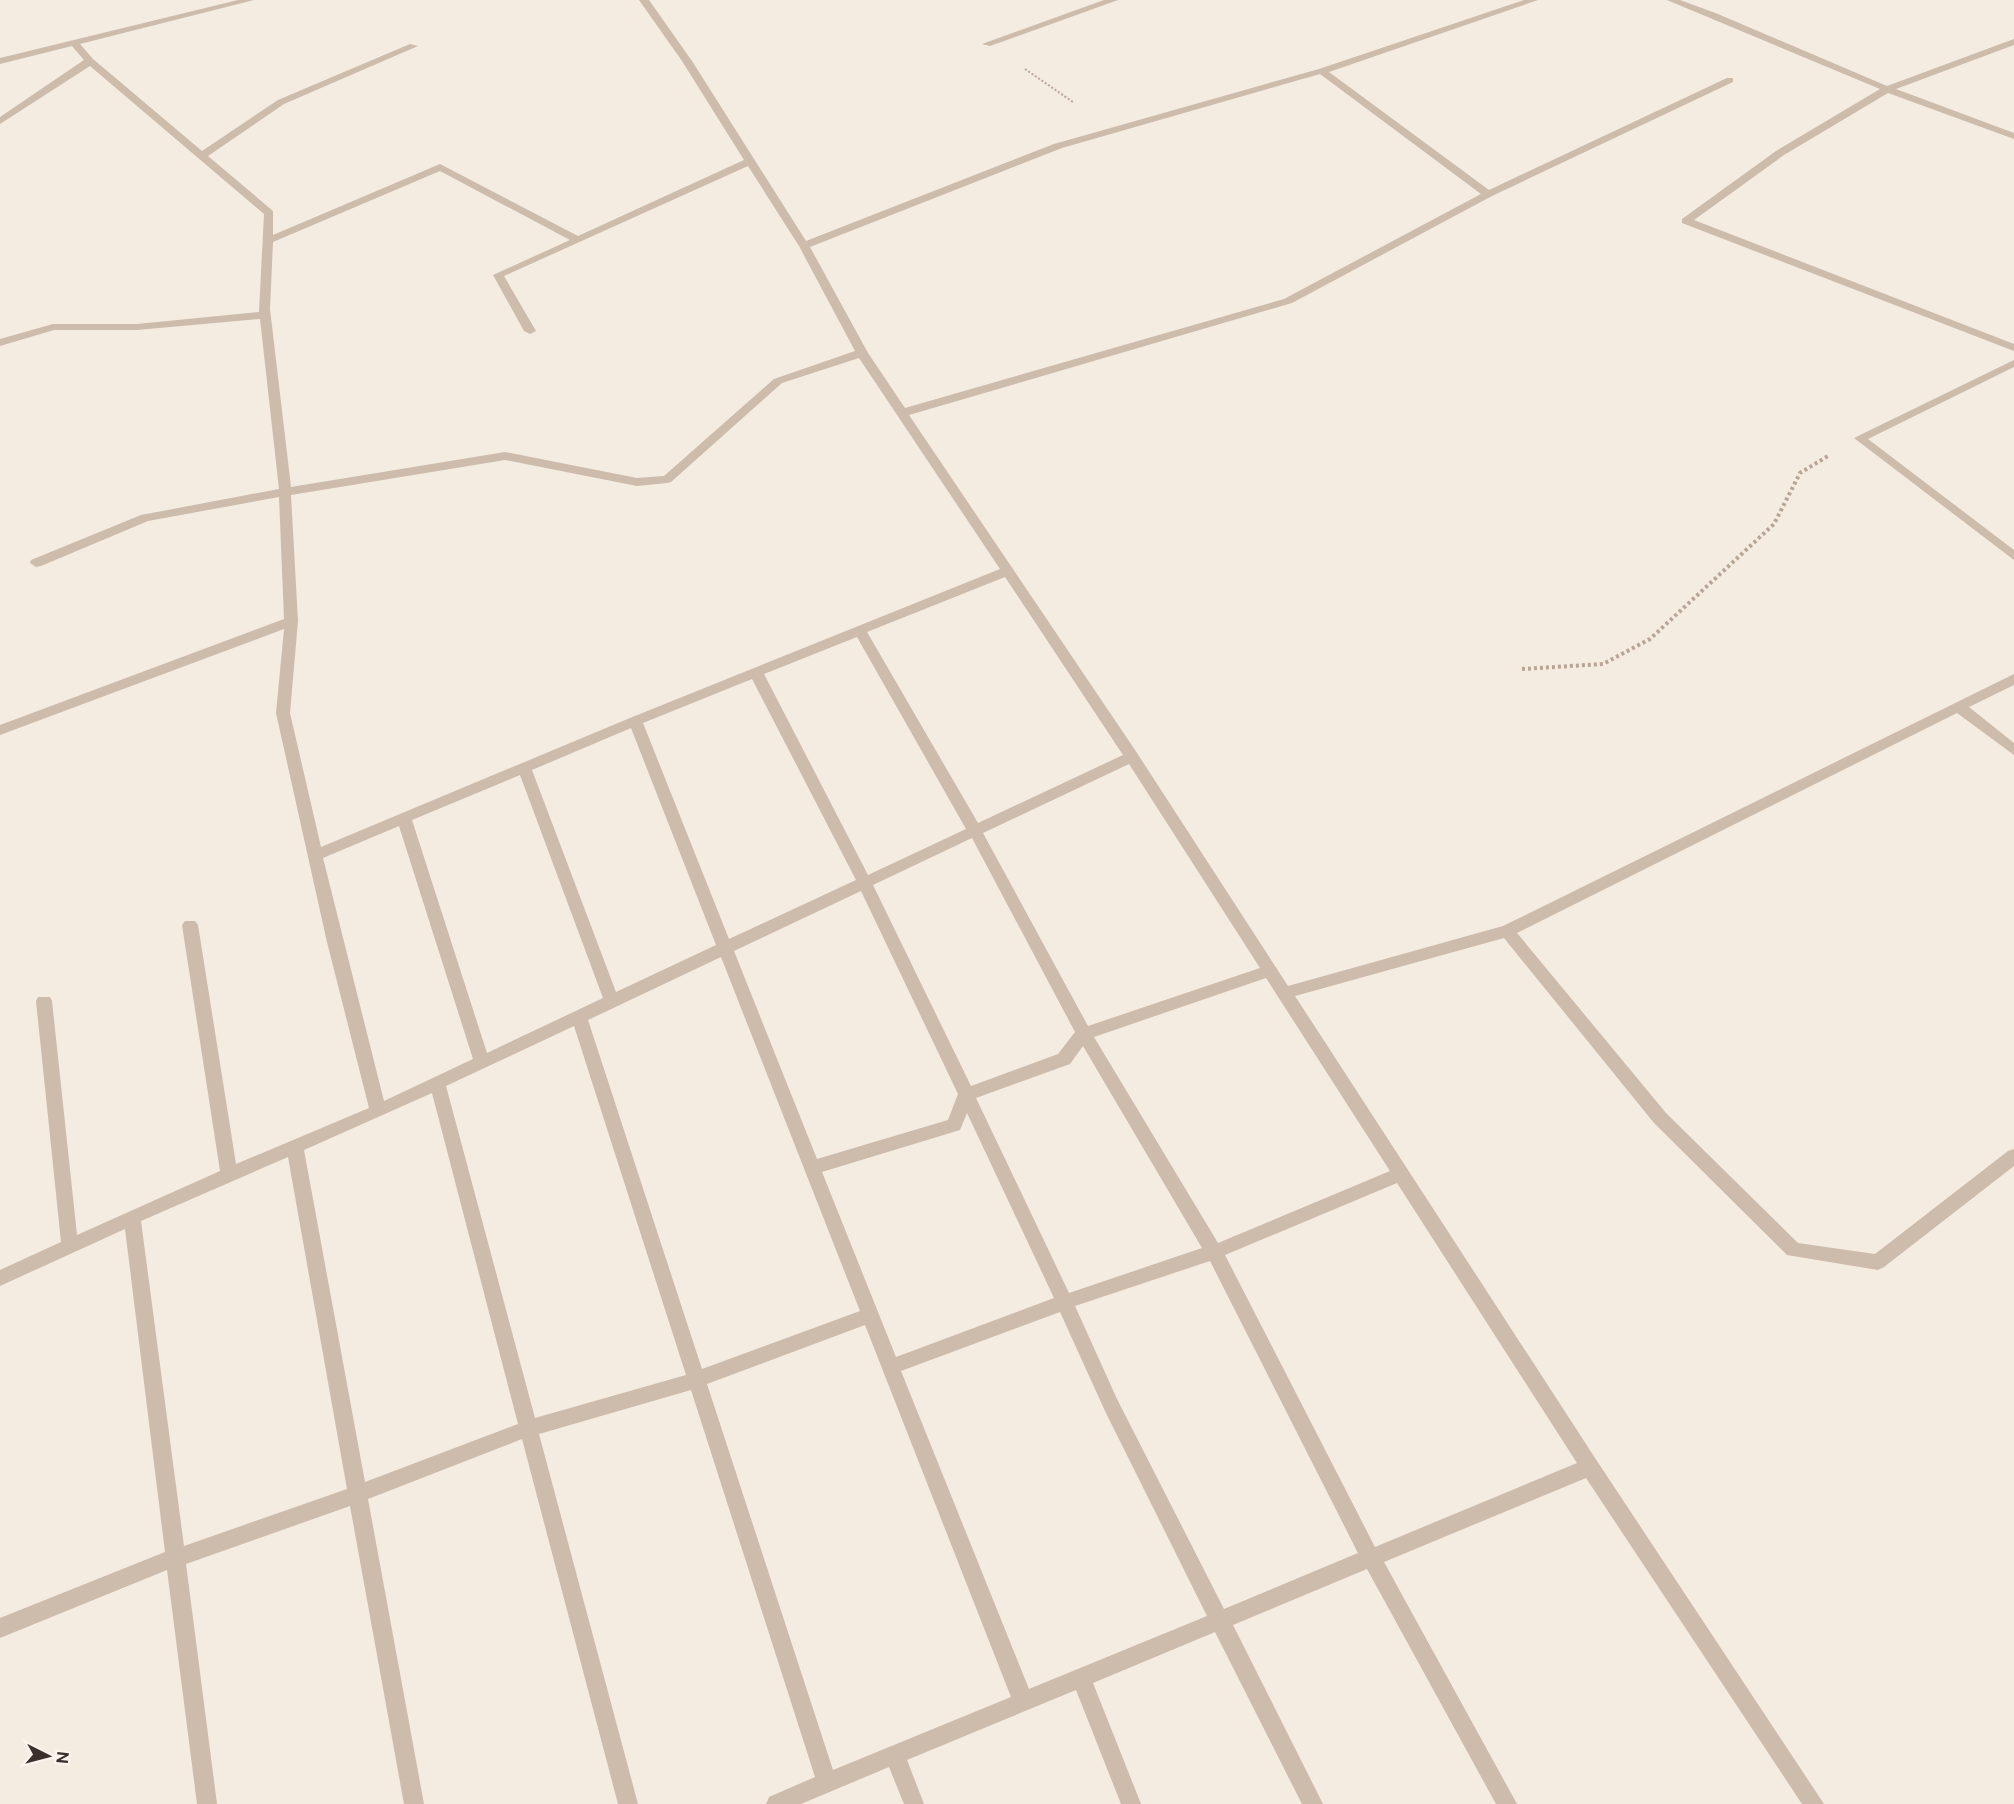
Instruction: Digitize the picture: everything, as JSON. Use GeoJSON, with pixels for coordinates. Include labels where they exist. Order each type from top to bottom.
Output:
{"type":"FeatureCollection","features":[{"type":"Feature","properties":{"kind":"street"},"geometry":{"type":"LineString","coordinates":[[0,61],[249,0]]}},
{"type":"Feature","properties":{"kind":"street"},"geometry":{"type":"LineString","coordinates":[[644,0],[687,61],[804,246],[862,353],[1132,756],[1590,1467],[1814,1804]]}},
{"type":"Feature","properties":{"kind":"street"},"geometry":{"type":"LineString","coordinates":[[987,44],[1113,0]]}},
{"type":"Feature","properties":{"kind":"street"},"geometry":{"type":"LineString","coordinates":[[804,246],[1058,146],[1322,71],[1533,0]]}},
{"type":"Feature","properties":{"kind":"street"},"geometry":{"type":"LineString","coordinates":[[1672,0],[1887,89],[2014,136]]}},
{"type":"Feature","properties":{"kind":"street"},"geometry":{"type":"LineString","coordinates":[[2014,42],[1887,89],[1780,153],[1686,221],[2014,348]]}},
{"type":"Feature","properties":{"kind":"street"},"geometry":{"type":"LineString","coordinates":[[74,43],[90,61],[269,213],[264,315],[285,492],[291,621],[283,713],[315,855],[378,1111]]}},
{"type":"Feature","properties":{"kind":"street"},"geometry":{"type":"LineString","coordinates":[[201,156],[281,102],[413,46]]}},
{"type":"Feature","properties":{"kind":"street"},"geometry":{"type":"LineString","coordinates":[[0,121],[90,61]]}},
{"type":"Feature","properties":{"kind":"street"},"geometry":{"type":"LineString","coordinates":[[1322,71],[1488,194]]}},
{"type":"Feature","properties":{"kind":"street"},"geometry":{"type":"LineString","coordinates":[[902,414],[1288,301],[1488,194],[1730,81]]}},
{"type":"Feature","properties":{"kind":"street"},"geometry":{"type":"LineString","coordinates":[[530,331],[498,275],[750,161]]}},
{"type":"Feature","properties":{"kind":"street"},"geometry":{"type":"LineString","coordinates":[[267,241],[440,167],[578,240]]}},
{"type":"Feature","properties":{"kind":"street"},"geometry":{"type":"LineString","coordinates":[[0,343],[53,327],[137,327],[264,315]]}},
{"type":"Feature","properties":{"kind":"street"},"geometry":{"type":"LineString","coordinates":[[36,563],[145,518],[285,492],[505,456],[637,482],[667,479],[778,381],[862,353]]}},
{"type":"Feature","properties":{"kind":"street"},"geometry":{"type":"LineString","coordinates":[[2014,363],[1860,438],[2014,556]]}},
{"type":"Feature","properties":{"kind":"street"},"geometry":{"type":"LineString","coordinates":[[315,855],[635,721],[1008,571]]}},
{"type":"Feature","properties":{"kind":"street"},"geometry":{"type":"LineString","coordinates":[[0,730],[291,621]]}},
{"type":"Feature","properties":{"kind":"street"},"geometry":{"type":"LineString","coordinates":[[860,631],[975,831],[1083,1034],[1214,1252],[1371,1558],[1507,1804]]}},
{"type":"Feature","properties":{"kind":"street"},"geometry":{"type":"LineString","coordinates":[[756,673],[864,882],[1065,1302],[1111,1405],[1222,1619],[1313,1804]]}},
{"type":"Feature","properties":{"kind":"street"},"geometry":{"type":"LineString","coordinates":[[1283,993],[1507,931],[2014,679]]}},
{"type":"Feature","properties":{"kind":"street"},"geometry":{"type":"LineString","coordinates":[[1959,707],[2014,750]]}},
{"type":"Feature","properties":{"kind":"street"},"geometry":{"type":"LineString","coordinates":[[635,721],[1023,1701]]}},
{"type":"Feature","properties":{"kind":"street"},"geometry":{"type":"LineString","coordinates":[[0,1278],[229,1174],[378,1111],[1132,756]]}},
{"type":"Feature","properties":{"kind":"street"},"geometry":{"type":"LineString","coordinates":[[524,767],[612,1001]]}},
{"type":"Feature","properties":{"kind":"street"},"geometry":{"type":"LineString","coordinates":[[404,818],[482,1062]]}},
{"type":"Feature","properties":{"kind":"street"},"geometry":{"type":"LineString","coordinates":[[190,925],[229,1174]]}},
{"type":"Feature","properties":{"kind":"street"},"geometry":{"type":"LineString","coordinates":[[1507,931],[1660,1118],[1793,1250],[1878,1262],[2014,1156]]}},
{"type":"Feature","properties":{"kind":"street"},"geometry":{"type":"LineString","coordinates":[[812,1168],[954,1125],[966,1095],[1064,1059],[1083,1034],[1270,971]]}},
{"type":"Feature","properties":{"kind":"street"},"geometry":{"type":"LineString","coordinates":[[44,1001],[70,1246]]}},
{"type":"Feature","properties":{"kind":"street"},"geometry":{"type":"LineString","coordinates":[[579,1017],[827,1782]]}},
{"type":"Feature","properties":{"kind":"street"},"geometry":{"type":"LineString","coordinates":[[437,1083],[628,1804]]}},
{"type":"Feature","properties":{"kind":"street"},"geometry":{"type":"LineString","coordinates":[[295,1147],[414,1804]]}},
{"type":"Feature","properties":{"kind":"street"},"geometry":{"type":"LineString","coordinates":[[890,1367],[1065,1302],[1214,1252],[1400,1174]]}},
{"type":"Feature","properties":{"kind":"street"},"geometry":{"type":"LineString","coordinates":[[132,1217],[207,1804]]}},
{"type":"Feature","properties":{"kind":"street"},"geometry":{"type":"LineString","coordinates":[[0,1628],[176,1558],[358,1494],[529,1428],[696,1380],[870,1315]]}},
{"type":"Feature","properties":{"kind":"street"},"geometry":{"type":"LineString","coordinates":[[776,1804],[1590,1467]]}},
{"type":"Feature","properties":{"kind":"street"},"geometry":{"type":"LineString","coordinates":[[1081,1678],[1131,1804]]}},
{"type":"Feature","properties":{"kind":"street"},"geometry":{"type":"LineString","coordinates":[[895,1755],[914,1804]]}},
{"type":"Feature","properties":{"kind":"path"},"geometry":{"type":"LineString","coordinates":[[987,44],[1114,130]]}},
{"type":"Feature","properties":{"kind":"path"},"geometry":{"type":"LineString","coordinates":[[1522,669],[1603,664],[1650,639],[1774,524],[1800,473],[1860,438]]}}]}
